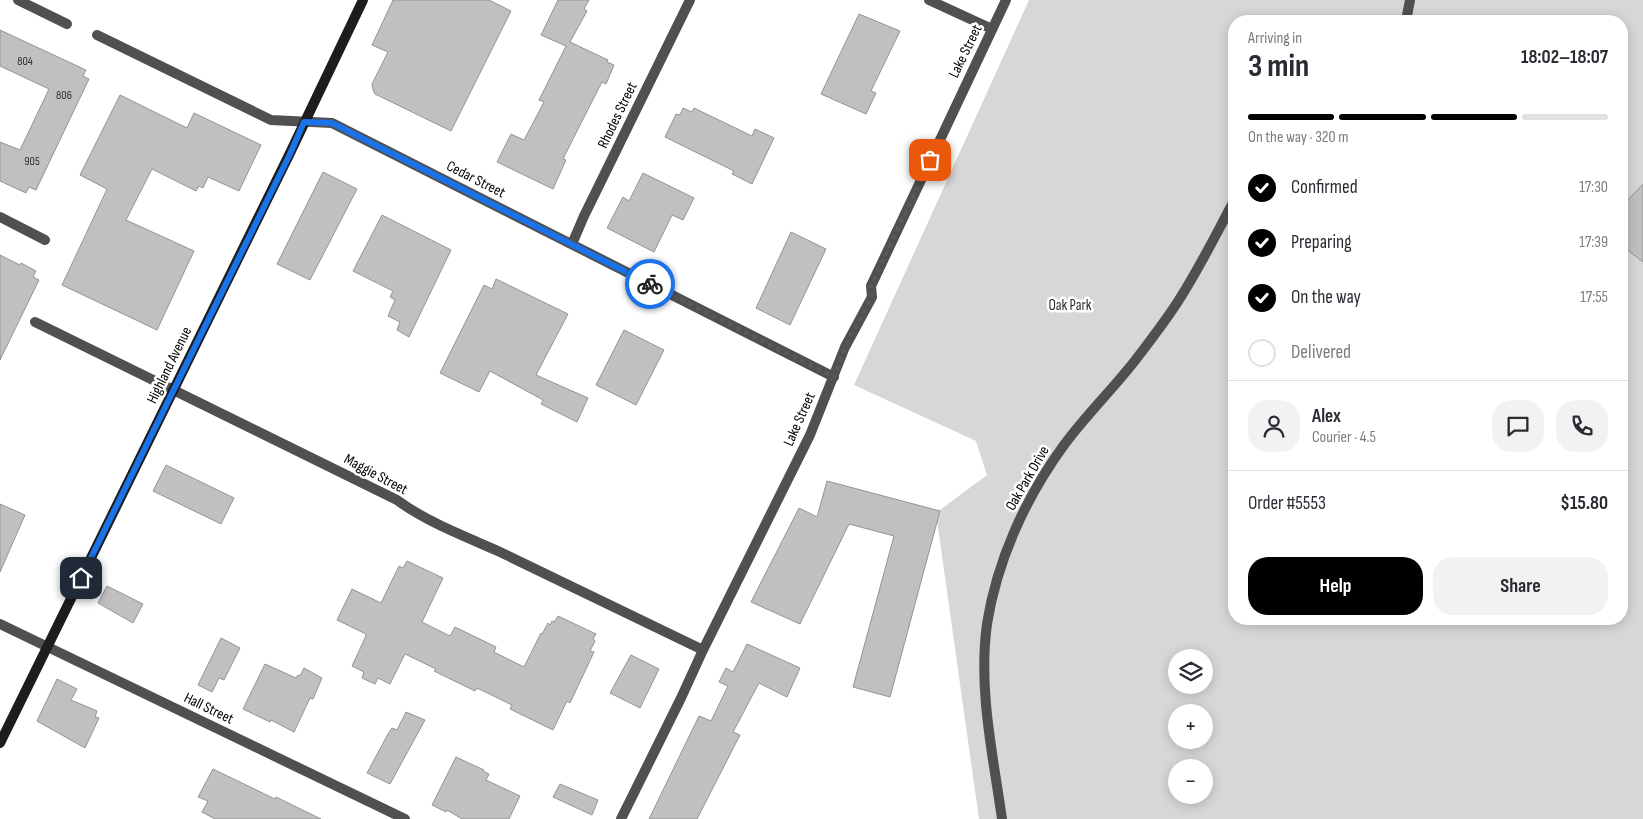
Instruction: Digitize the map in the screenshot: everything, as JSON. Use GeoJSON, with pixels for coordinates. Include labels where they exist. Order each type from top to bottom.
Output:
{"type":"FeatureCollection","features":[{"type":"Feature","properties":{"kind":"main road","name":"Highland Avenue"},"geometry":{"type":"LineString","coordinates":[[1,738],[290,154],[363,0]]}},
{"type":"Feature","properties":{"kind":"street"},"geometry":{"type":"LineString","coordinates":[[18,0],[67,24]]}},
{"type":"Feature","properties":{"kind":"street","name":"Rhodes Street"},"geometry":{"type":"LineString","coordinates":[[572,244],[690,0]]}},
{"type":"Feature","properties":{"kind":"street"},"geometry":{"type":"LineString","coordinates":[[929,0],[992,29]]}},
{"type":"Feature","properties":{"kind":"street","name":"Lake Street"},"geometry":{"type":"LineString","coordinates":[[621,819],[810,435],[845,347],[872,297],[871,286],[1006,0]]}},
{"type":"Feature","properties":{"kind":"street"},"geometry":{"type":"LineString","coordinates":[[1407,15],[1410,0]]}},
{"type":"Feature","properties":{"kind":"street","name":"Cedar Street"},"geometry":{"type":"LineString","coordinates":[[97,35],[271,120],[332,123],[834,377]]}},
{"type":"Feature","properties":{"kind":"street","name":"Oak Park Drive"},"geometry":{"type":"LineString","coordinates":[[1002,819],[987,714],[984,668],[987,624],[996,584],[1009,543],[1029,500],[1064,445],[1136,360],[1175,305],[1228,212]]}},
{"type":"Feature","properties":{"kind":"street"},"geometry":{"type":"LineString","coordinates":[[0,218],[45,240]]}},
{"type":"Feature","properties":{"kind":"street","name":"Maggie Street"},"geometry":{"type":"LineString","coordinates":[[36,322],[389,496],[408,508],[460,534],[498,550],[703,650]]}},
{"type":"Feature","properties":{"kind":"street","name":"Hall Street"},"geometry":{"type":"LineString","coordinates":[[0,624],[406,819]]}},
{"type":"Feature","properties":{"kind":"green space","name":"Oak Park"},"geometry":{"type":"Polygon","coordinates":[[[1029,0],[1643,0],[1643,819],[979,819],[936,513],[987,475],[976,441],[854,385],[1029,0]]]}},
{"type":"Feature","properties":{"kind":"building"},"geometry":{"type":"Polygon","coordinates":[[[393,0],[489,0],[511,11],[451,131],[375,94],[373,90],[372,84],[388,52],[372,45],[393,0]]]}},
{"type":"Feature","properties":{"kind":"building"},"geometry":{"type":"Polygon","coordinates":[[[558,0],[589,0],[584,9],[587,11],[570,42],[608,60],[607,62],[614,65],[606,84],[602,82],[563,159],[566,160],[553,189],[497,162],[511,134],[524,140],[544,102],[539,100],[566,46],[541,35],[558,0]]]}},
{"type":"Feature","properties":{"kind":"building"},"geometry":{"type":"Polygon","coordinates":[[[859,14],[900,31],[871,91],[876,93],[866,114],[821,94],[859,14]]]}},
{"type":"Feature","properties":{"kind":"building"},"geometry":{"type":"Polygon","coordinates":[[[0,30],[86,70],[83,76],[89,79],[36,190],[29,187],[26,193],[0,181],[0,142],[20,150],[49,89],[0,66],[0,30]]]}},
{"type":"Feature","properties":{"kind":"building"},"geometry":{"type":"Polygon","coordinates":[[[120,95],[187,128],[194,113],[261,145],[239,191],[208,177],[203,188],[199,186],[196,191],[152,169],[126,220],[194,251],[157,330],[62,285],[107,189],[80,175],[120,95]]]}},
{"type":"Feature","properties":{"kind":"building"},"geometry":{"type":"Polygon","coordinates":[[[683,108],[692,112],[694,108],[752,136],[755,129],[774,138],[752,184],[732,174],[734,171],[665,137],[676,114],[680,115],[683,108]]]}},
{"type":"Feature","properties":{"kind":"building"},"geometry":{"type":"Polygon","coordinates":[[[323,172],[357,189],[310,280],[277,264],[323,172]]]}},
{"type":"Feature","properties":{"kind":"building"},"geometry":{"type":"Polygon","coordinates":[[[643,173],[694,198],[683,220],[672,215],[654,252],[607,228],[623,197],[629,201],[643,173]]]}},
{"type":"Feature","properties":{"kind":"building"},"geometry":{"type":"Polygon","coordinates":[[[1643,184],[1643,262],[1628,250],[1628,200],[1643,184]]]}},
{"type":"Feature","properties":{"kind":"building"},"geometry":{"type":"Polygon","coordinates":[[[382,215],[451,250],[409,337],[397,330],[400,322],[388,316],[395,300],[390,297],[393,291],[353,271],[382,215]]]}},
{"type":"Feature","properties":{"kind":"building"},"geometry":{"type":"Polygon","coordinates":[[[791,232],[826,249],[790,325],[756,308],[791,232]]]}},
{"type":"Feature","properties":{"kind":"building"},"geometry":{"type":"Polygon","coordinates":[[[0,255],[36,271],[33,277],[39,280],[0,360],[0,255]]]}},
{"type":"Feature","properties":{"kind":"building"},"geometry":{"type":"Polygon","coordinates":[[[496,279],[568,314],[536,375],[588,398],[577,422],[541,404],[543,400],[490,371],[479,392],[440,373],[484,285],[492,289],[496,279]]]}},
{"type":"Feature","properties":{"kind":"building"},"geometry":{"type":"Polygon","coordinates":[[[624,330],[664,350],[636,405],[596,385],[624,330]]]}},
{"type":"Feature","properties":{"kind":"building"},"geometry":{"type":"Polygon","coordinates":[[[166,465],[234,498],[221,524],[153,491],[166,465]]]}},
{"type":"Feature","properties":{"kind":"building"},"geometry":{"type":"Polygon","coordinates":[[[827,481],[940,511],[890,697],[853,687],[894,536],[849,524],[800,624],[751,602],[799,508],[817,517],[827,481]]]}},
{"type":"Feature","properties":{"kind":"building"},"geometry":{"type":"Polygon","coordinates":[[[0,504],[25,515],[0,572],[0,504]]]}},
{"type":"Feature","properties":{"kind":"building"},"geometry":{"type":"Polygon","coordinates":[[[407,561],[443,578],[422,622],[450,636],[455,627],[496,647],[494,652],[524,667],[541,633],[548,623],[550,625],[558,616],[596,634],[590,651],[594,652],[570,703],[567,701],[553,730],[510,709],[512,705],[477,688],[475,691],[405,654],[390,684],[378,678],[375,684],[362,678],[364,672],[352,666],[366,634],[337,620],[352,589],[381,603],[399,566],[403,568],[407,561]]]}},
{"type":"Feature","properties":{"kind":"building"},"geometry":{"type":"Polygon","coordinates":[[[107,586],[143,604],[133,623],[98,603],[107,586]]]}},
{"type":"Feature","properties":{"kind":"building"},"geometry":{"type":"Polygon","coordinates":[[[221,638],[240,648],[224,680],[219,678],[212,692],[198,685],[221,638]]]}},
{"type":"Feature","properties":{"kind":"building"},"geometry":{"type":"Polygon","coordinates":[[[747,644],[800,668],[787,697],[759,683],[733,732],[740,735],[697,819],[649,819],[699,716],[711,721],[728,686],[719,682],[726,668],[733,672],[747,644]]]}},
{"type":"Feature","properties":{"kind":"building"},"geometry":{"type":"Polygon","coordinates":[[[631,655],[659,669],[640,708],[610,693],[631,655]]]}},
{"type":"Feature","properties":{"kind":"building"},"geometry":{"type":"Polygon","coordinates":[[[265,664],[296,678],[298,675],[300,676],[304,668],[322,678],[313,699],[310,698],[294,732],[243,709],[265,664]]]}},
{"type":"Feature","properties":{"kind":"building"},"geometry":{"type":"Polygon","coordinates":[[[57,679],[77,689],[71,700],[97,711],[95,717],[99,718],[85,748],[37,721],[57,679]]]}},
{"type":"Feature","properties":{"kind":"building"},"geometry":{"type":"Polygon","coordinates":[[[406,712],[425,720],[390,784],[367,773],[388,734],[392,728],[397,730],[406,712]]]}},
{"type":"Feature","properties":{"kind":"building"},"geometry":{"type":"Polygon","coordinates":[[[456,757],[484,770],[489,774],[486,780],[520,796],[509,819],[462,819],[447,810],[446,812],[432,805],[456,757]]]}},
{"type":"Feature","properties":{"kind":"building"},"geometry":{"type":"Polygon","coordinates":[[[213,769],[321,819],[215,819],[202,812],[208,801],[198,797],[213,769]]]}},
{"type":"Feature","properties":{"kind":"building"},"geometry":{"type":"Polygon","coordinates":[[[560,784],[598,800],[592,815],[553,797],[560,784]]]}},
{"type":"Feature","properties":{"kind":"way so far"},"geometry":{"type":"LineString","coordinates":[[650,284],[834,377],[845,347],[872,297],[871,286],[930,160]]}},
{"type":"Feature","properties":{"kind":"route"},"geometry":{"type":"LineString","coordinates":[[81,578],[304,122],[332,123],[650,284]]}}]}
